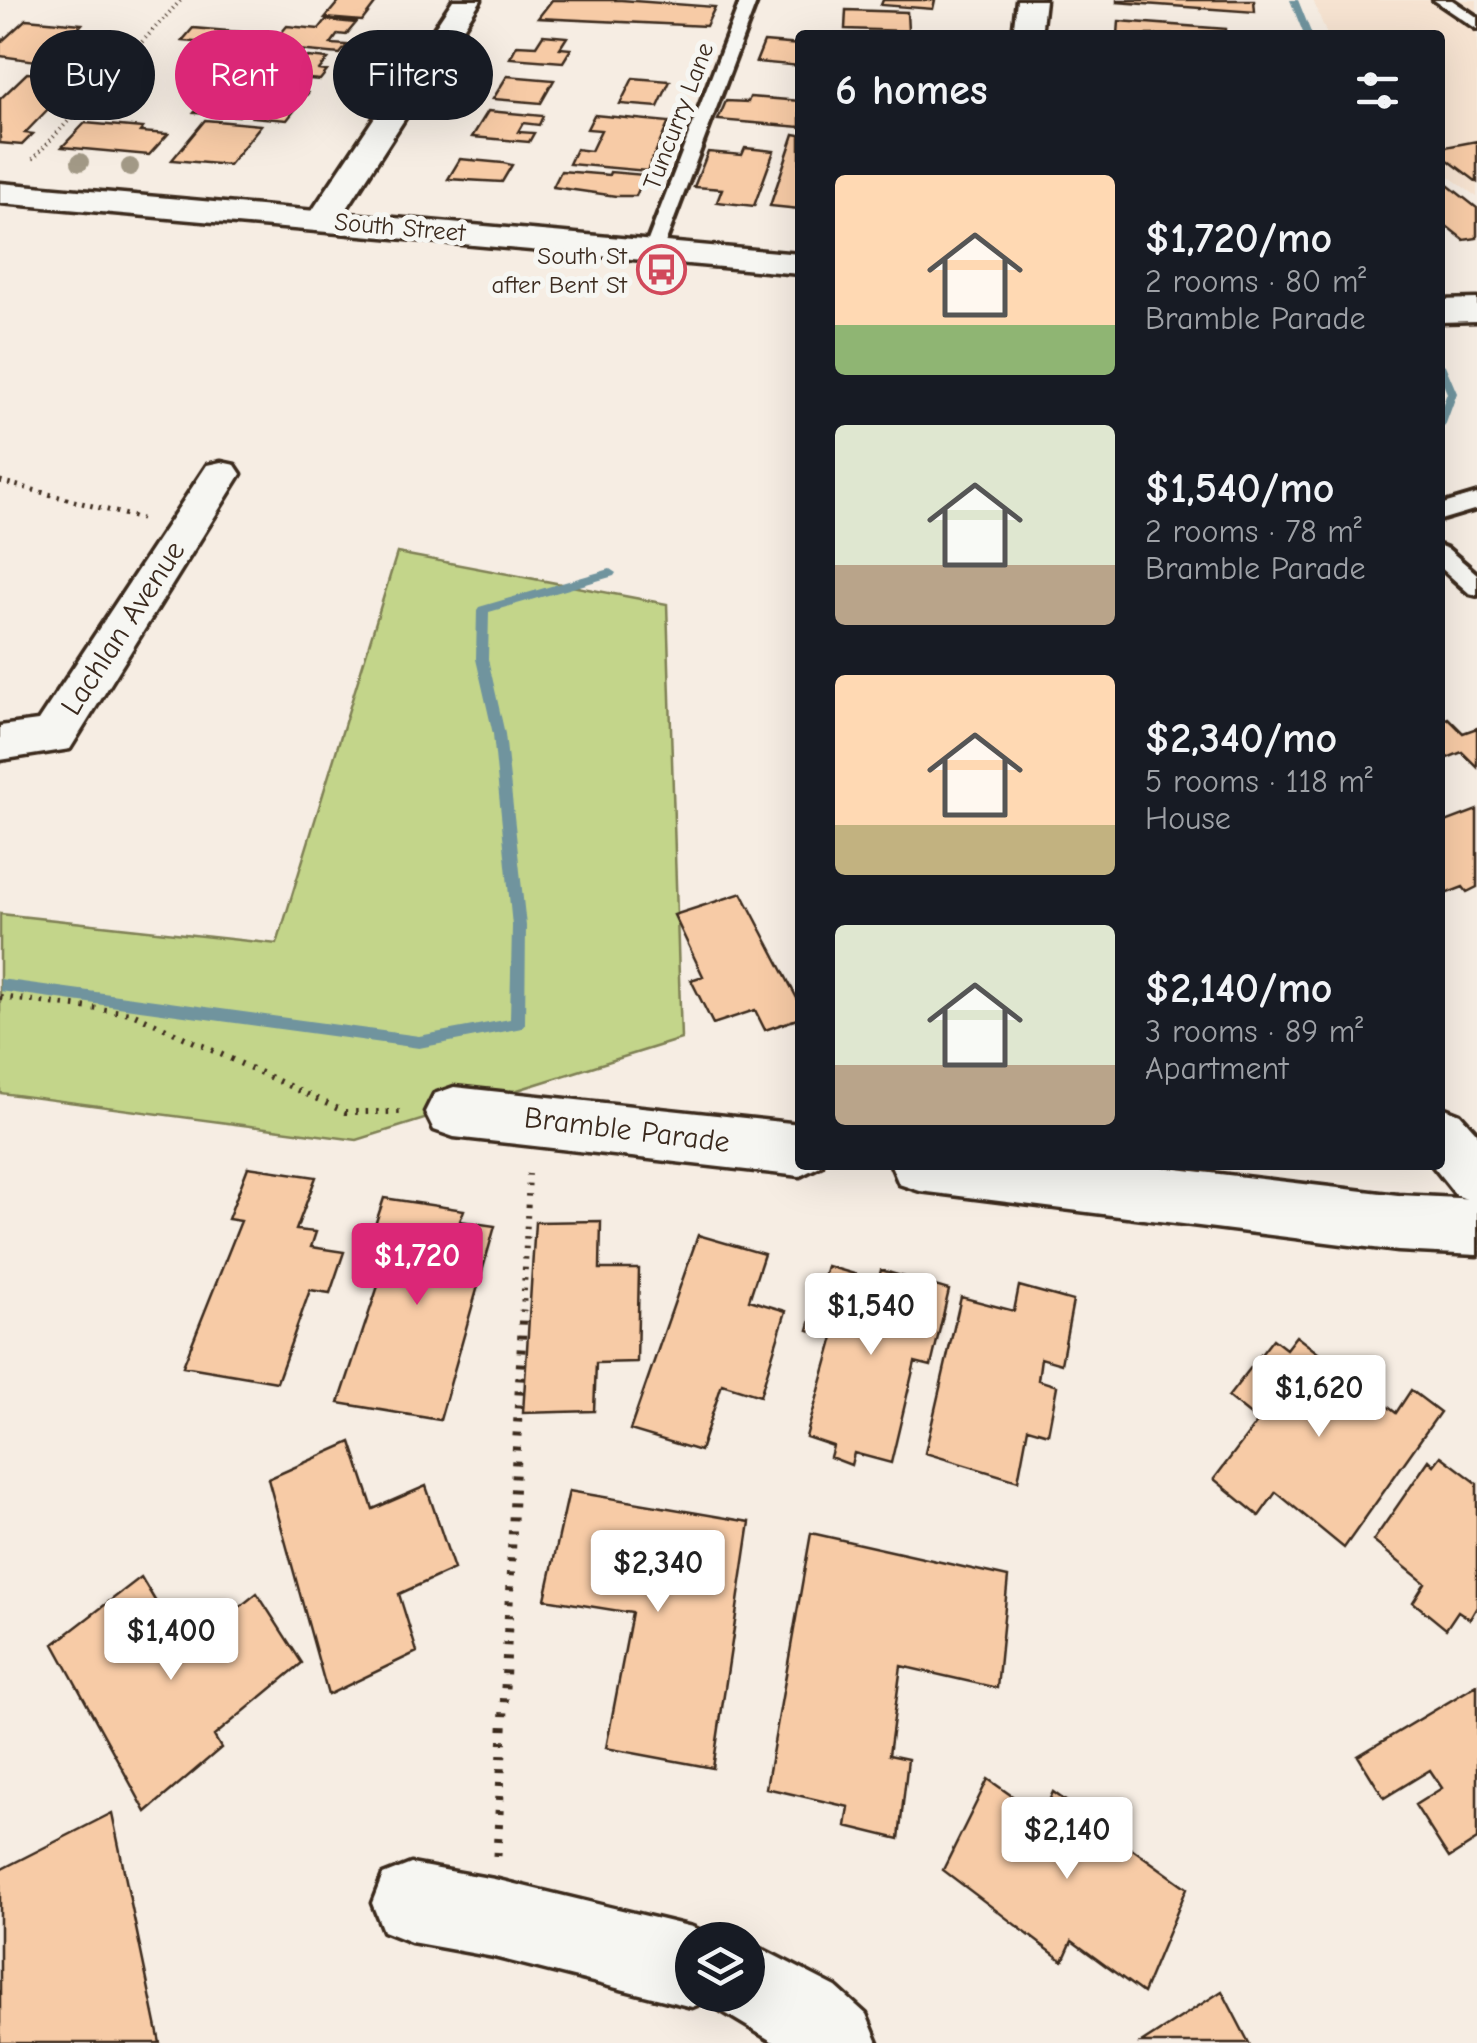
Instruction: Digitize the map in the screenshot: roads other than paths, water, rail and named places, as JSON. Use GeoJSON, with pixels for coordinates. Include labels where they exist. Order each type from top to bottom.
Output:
{"type":"FeatureCollection","features":[{"type":"Feature","properties":{"kind":"street"},"geometry":{"type":"LineString","coordinates":[[323,220],[466,0]]}},
{"type":"Feature","properties":{"kind":"street"},"geometry":{"type":"LineString","coordinates":[[1028,30],[1031,0]]}},
{"type":"Feature","properties":{"kind":"street","name":"South Street"},"geometry":{"type":"LineString","coordinates":[[0,193],[795,264]]}},
{"type":"Feature","properties":{"kind":"street"},"geometry":{"type":"LineString","coordinates":[[1445,312],[1477,310]]}},
{"type":"Feature","properties":{"kind":"street","name":"Lachlan Avenue"},"geometry":{"type":"LineString","coordinates":[[0,744],[53,737],[221,474]]}},
{"type":"Feature","properties":{"kind":"street","name":"Bramble Parade"},"geometry":{"type":"LineString","coordinates":[[454,1112],[795,1149]]}},
{"type":"Feature","properties":{"kind":"street"},"geometry":{"type":"LineString","coordinates":[[1445,1138],[1477,1176]]}},
{"type":"Feature","properties":{"kind":"street"},"geometry":{"type":"LineString","coordinates":[[961,1170],[1398,1224],[1477,1228]]}},
{"type":"Feature","properties":{"kind":"street"},"geometry":{"type":"LineString","coordinates":[[411,1903],[494,1918],[675,1962]]}},
{"type":"Feature","properties":{"kind":"street"},"geometry":{"type":"LineString","coordinates":[[765,1992],[806,2016],[837,2043]]}},
{"type":"Feature","properties":{"kind":"lane","name":"Tuncurry Lane"},"geometry":{"type":"LineString","coordinates":[[654,250],[749,0]]}},
{"type":"Feature","properties":{"kind":"lane"},"geometry":{"type":"LineString","coordinates":[[1442,0],[1477,24]]}},
{"type":"Feature","properties":{"kind":"lane"},"geometry":{"type":"LineString","coordinates":[[1445,511],[1477,501]]}},
{"type":"Feature","properties":{"kind":"lane"},"geometry":{"type":"LineString","coordinates":[[1445,558],[1477,587]]}},
{"type":"Feature","properties":{"kind":"waterway"},"geometry":{"type":"LineString","coordinates":[[1294,0],[1306,30]]}},
{"type":"Feature","properties":{"kind":"waterway"},"geometry":{"type":"LineString","coordinates":[[1445,377],[1452,393],[1445,412]]}},
{"type":"Feature","properties":{"kind":"waterway"},"geometry":{"type":"LineString","coordinates":[[0,985],[419,1042],[517,1024],[519,926],[499,734],[482,659],[483,610],[610,573]]}},
{"type":"Feature","properties":{"kind":"place","name":"South St after Bent St"},"geometry":{"type":"Point","coordinates":[662,269]}}]}
